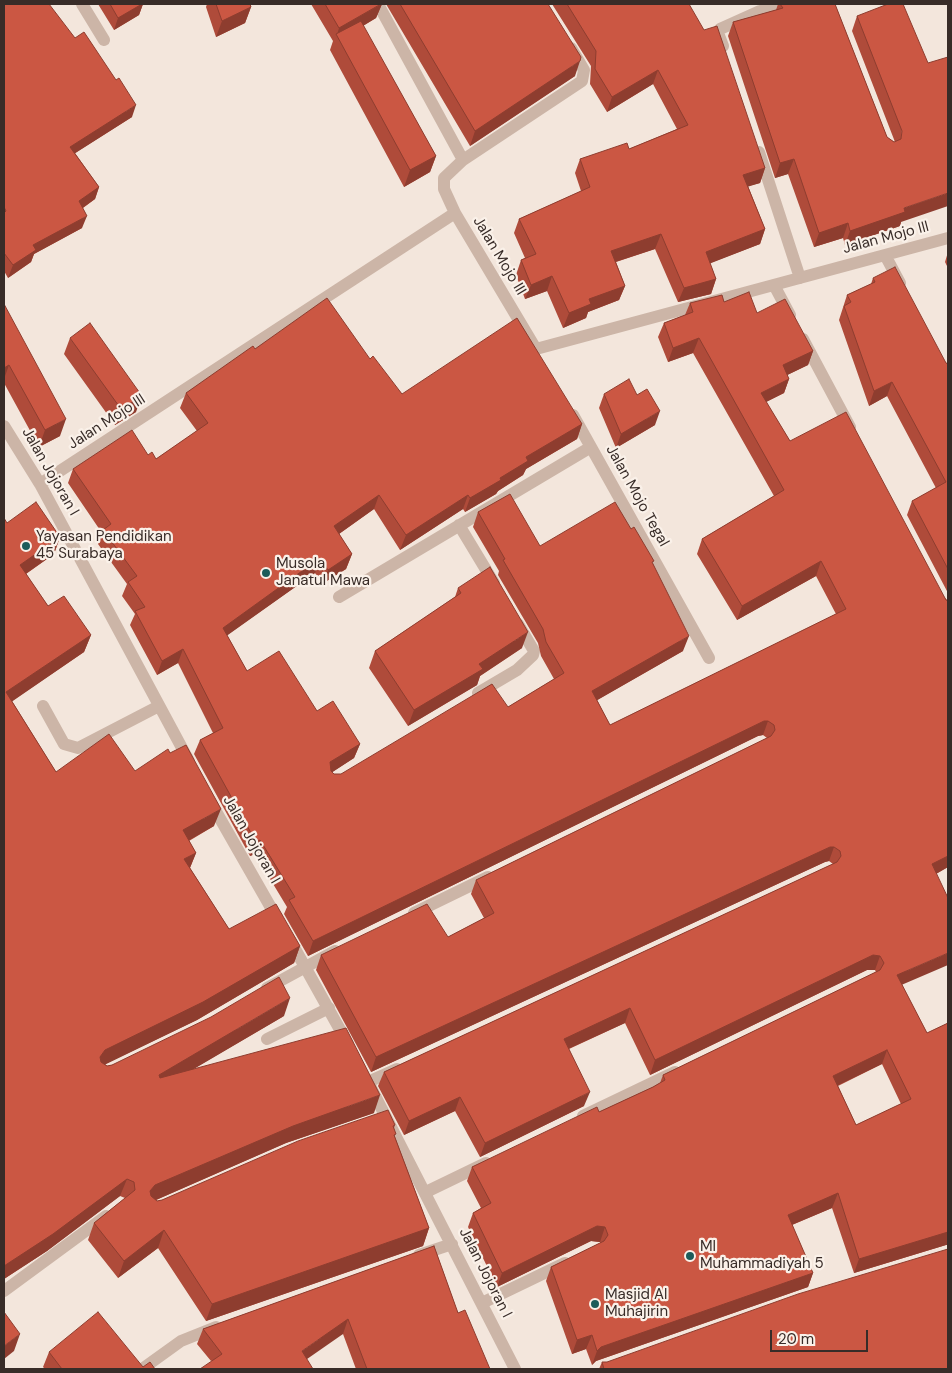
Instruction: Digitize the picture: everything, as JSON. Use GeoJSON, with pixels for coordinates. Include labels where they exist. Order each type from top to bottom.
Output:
{"type":"FeatureCollection","features":[{"type":"Feature","properties":{"kind":"street"},"geometry":{"type":"LineString","coordinates":[[82,4],[104,40]]}},
{"type":"Feature","properties":{"kind":"street"},"geometry":{"type":"LineString","coordinates":[[378,4],[463,160]]}},
{"type":"Feature","properties":{"kind":"street"},"geometry":{"type":"LineString","coordinates":[[728,60],[718,30],[756,8],[789,4]]}},
{"type":"Feature","properties":{"kind":"street"},"geometry":{"type":"LineString","coordinates":[[454,213],[444,189],[444,178],[450,170],[582,81],[584,70],[564,38]]}},
{"type":"Feature","properties":{"kind":"street"},"geometry":{"type":"LineString","coordinates":[[756,142],[800,278]]}},
{"type":"Feature","properties":{"kind":"street","name":"Jalan Mojo III"},"geometry":{"type":"LineString","coordinates":[[40,484],[454,213],[538,353],[774,285],[948,238]]}},
{"type":"Feature","properties":{"kind":"street"},"geometry":{"type":"LineString","coordinates":[[884,255],[907,297]]}},
{"type":"Feature","properties":{"kind":"street"},"geometry":{"type":"LineString","coordinates":[[774,285],[854,434]]}},
{"type":"Feature","properties":{"kind":"street","name":"Jalan Mojo Tegal"},"geometry":{"type":"LineString","coordinates":[[568,406],[709,658]]}},
{"type":"Feature","properties":{"kind":"street","name":"Jalan Jojoran I"},"geometry":{"type":"LineString","coordinates":[[4,426],[40,484],[196,775]]}},
{"type":"Feature","properties":{"kind":"street"},"geometry":{"type":"LineString","coordinates":[[339,597],[591,447]]}},
{"type":"Feature","properties":{"kind":"street"},"geometry":{"type":"LineString","coordinates":[[460,525],[502,598]]}},
{"type":"Feature","properties":{"kind":"street"},"geometry":{"type":"LineString","coordinates":[[470,698],[517,670],[533,655],[531,646],[512,614]]}},
{"type":"Feature","properties":{"kind":"street"},"geometry":{"type":"LineString","coordinates":[[43,706],[64,744],[78,748],[159,706]]}},
{"type":"Feature","properties":{"kind":"street","name":"Jalan Jojoran I"},"geometry":{"type":"LineString","coordinates":[[206,792],[329,1008],[355,1058]]}},
{"type":"Feature","properties":{"kind":"street"},"geometry":{"type":"LineString","coordinates":[[399,920],[496,872]]}},
{"type":"Feature","properties":{"kind":"street"},"geometry":{"type":"LineString","coordinates":[[258,994],[305,966],[346,946]]}},
{"type":"Feature","properties":{"kind":"street"},"geometry":{"type":"LineString","coordinates":[[267,1039],[329,1008]]}},
{"type":"Feature","properties":{"kind":"street","name":"Jalan Jojoran I"},"geometry":{"type":"LineString","coordinates":[[408,1064],[366,1078],[515,1369]]}},
{"type":"Feature","properties":{"kind":"street"},"geometry":{"type":"LineString","coordinates":[[568,1124],[684,1068]]}},
{"type":"Feature","properties":{"kind":"street"},"geometry":{"type":"LineString","coordinates":[[371,1122],[386,1117]]}},
{"type":"Feature","properties":{"kind":"street"},"geometry":{"type":"LineString","coordinates":[[426,1192],[497,1158]]}},
{"type":"Feature","properties":{"kind":"street"},"geometry":{"type":"LineString","coordinates":[[4,1291],[64,1249],[114,1209]]}},
{"type":"Feature","properties":{"kind":"street"},"geometry":{"type":"LineString","coordinates":[[405,1260],[452,1244]]}},
{"type":"Feature","properties":{"kind":"street"},"geometry":{"type":"LineString","coordinates":[[482,1303],[578,1256]]}},
{"type":"Feature","properties":{"kind":"street"},"geometry":{"type":"LineString","coordinates":[[142,1369],[181,1341],[227,1323]]}},
{"type":"Feature","properties":{"kind":"building"},"geometry":{"type":"Polygon","coordinates":[[[4,4],[49,4],[75,38],[84,32],[116,80],[119,78],[136,105],[70,147],[99,187],[79,201],[87,216],[33,245],[36,250],[13,265],[4,253],[4,213],[6,211],[4,207],[4,4]]]}},
{"type":"Feature","properties":{"kind":"building"},"geometry":{"type":"Polygon","coordinates":[[[110,4],[142,4],[118,18],[110,4]]]}},
{"type":"Feature","properties":{"kind":"building"},"geometry":{"type":"Polygon","coordinates":[[[216,4],[250,4],[251,7],[222,21],[216,4]]]}},
{"type":"Feature","properties":{"kind":"building"},"geometry":{"type":"Polygon","coordinates":[[[325,4],[381,4],[339,28],[325,4]]]}},
{"type":"Feature","properties":{"kind":"building"},"geometry":{"type":"Polygon","coordinates":[[[400,4],[548,4],[581,57],[580,61],[475,131],[400,4]]]}},
{"type":"Feature","properties":{"kind":"building"},"geometry":{"type":"Polygon","coordinates":[[[567,4],[689,4],[704,30],[717,26],[765,168],[743,175],[765,229],[706,252],[716,279],[684,288],[661,234],[611,251],[625,286],[589,299],[591,304],[569,313],[552,276],[531,285],[521,260],[536,254],[519,219],[590,187],[580,159],[627,143],[629,149],[688,125],[658,70],[612,97],[595,69],[596,51],[567,4]]]}},
{"type":"Feature","properties":{"kind":"building"},"geometry":{"type":"Polygon","coordinates":[[[780,4],[835,4],[887,137],[894,142],[901,139],[902,131],[857,16],[888,4],[903,4],[928,63],[948,57],[948,193],[904,208],[905,212],[850,231],[848,223],[819,233],[794,159],[780,163],[733,22],[783,8],[780,4]]]}},
{"type":"Feature","properties":{"kind":"building"},"geometry":{"type":"Polygon","coordinates":[[[361,21],[436,156],[410,170],[336,34],[361,21]]]}},
{"type":"Feature","properties":{"kind":"building"},"geometry":{"type":"Polygon","coordinates":[[[895,267],[948,364],[948,569],[912,501],[946,482],[892,382],[874,391],[844,306],[851,302],[847,295],[875,282],[873,278],[895,267]]]}},
{"type":"Feature","properties":{"kind":"building"},"geometry":{"type":"Polygon","coordinates":[[[749,292],[757,313],[785,299],[813,351],[783,365],[789,379],[761,393],[790,441],[846,412],[948,601],[948,856],[932,864],[948,898],[948,953],[897,975],[927,1033],[948,1023],[948,1232],[859,1259],[838,1193],[788,1215],[813,1273],[601,1347],[597,1351],[592,1335],[577,1340],[551,1267],[604,1241],[608,1235],[605,1227],[597,1226],[502,1273],[473,1213],[491,1203],[472,1167],[597,1107],[599,1112],[653,1087],[665,1080],[663,1075],[880,970],[884,963],[880,956],[873,955],[655,1060],[630,1008],[564,1039],[590,1092],[485,1143],[460,1097],[409,1121],[384,1072],[837,862],[841,856],[840,851],[830,847],[376,1057],[321,955],[427,904],[448,937],[494,913],[476,880],[771,736],[775,730],[774,725],[764,721],[313,941],[289,900],[295,897],[260,840],[256,842],[200,740],[223,728],[183,649],[162,661],[135,611],[145,607],[128,582],[137,576],[103,530],[111,524],[73,469],[132,430],[148,455],[152,452],[156,459],[208,423],[186,393],[253,346],[255,349],[327,298],[370,359],[373,356],[402,394],[517,318],[582,424],[526,457],[528,461],[500,478],[501,480],[470,498],[468,495],[406,535],[379,495],[334,526],[352,554],[328,570],[320,558],[223,628],[247,671],[279,651],[317,711],[333,701],[360,744],[330,762],[331,771],[334,774],[341,774],[492,684],[508,707],[564,673],[546,642],[543,629],[478,512],[510,494],[540,546],[615,502],[631,529],[634,527],[654,561],[652,562],[689,636],[592,691],[610,725],[846,609],[821,561],[742,606],[702,539],[784,490],[699,338],[673,348],[664,323],[693,312],[690,303],[722,295],[724,302],[749,292]],[[887,1050],[833,1076],[856,1125],[911,1099],[887,1050]]]}},
{"type":"Feature","properties":{"kind":"building"},"geometry":{"type":"Polygon","coordinates":[[[4,304],[66,419],[45,430],[9,365],[4,368],[4,304]]]}},
{"type":"Feature","properties":{"kind":"building"},"geometry":{"type":"Polygon","coordinates":[[[90,323],[142,396],[121,409],[70,338],[90,323]]]}},
{"type":"Feature","properties":{"kind":"building"},"geometry":{"type":"Polygon","coordinates":[[[629,379],[637,395],[647,389],[660,411],[621,434],[604,394],[629,379]]]}},
{"type":"Feature","properties":{"kind":"building"},"geometry":{"type":"Polygon","coordinates":[[[36,502],[60,537],[20,565],[48,606],[64,596],[91,635],[6,692],[56,772],[109,734],[135,771],[168,749],[170,753],[186,745],[221,809],[183,830],[196,853],[184,859],[229,929],[276,904],[300,946],[203,1002],[105,1050],[100,1057],[101,1062],[107,1066],[112,1065],[211,1017],[279,977],[290,998],[159,1075],[160,1078],[346,1028],[380,1095],[293,1126],[155,1185],[150,1191],[151,1196],[157,1201],[162,1200],[298,1141],[388,1110],[395,1125],[393,1126],[396,1134],[394,1135],[429,1228],[212,1304],[164,1230],[124,1261],[94,1223],[135,1190],[134,1182],[127,1179],[53,1234],[4,1266],[4,518],[7,523],[36,502]]]}},
{"type":"Feature","properties":{"kind":"building"},"geometry":{"type":"Polygon","coordinates":[[[490,567],[528,632],[479,664],[483,669],[414,710],[375,651],[461,593],[458,588],[490,567]]]}},
{"type":"Feature","properties":{"kind":"building"},"geometry":{"type":"Polygon","coordinates":[[[434,1246],[458,1313],[465,1310],[490,1369],[367,1369],[348,1319],[302,1351],[313,1369],[200,1369],[222,1354],[203,1329],[434,1246]]]}},
{"type":"Feature","properties":{"kind":"building"},"geometry":{"type":"Polygon","coordinates":[[[948,1249],[948,1369],[604,1369],[602,1362],[607,1362],[798,1294],[948,1249]]]}},
{"type":"Feature","properties":{"kind":"building"},"geometry":{"type":"Polygon","coordinates":[[[4,1312],[20,1334],[4,1346],[4,1312]]]}},
{"type":"Feature","properties":{"kind":"building"},"geometry":{"type":"Polygon","coordinates":[[[98,1312],[143,1367],[150,1362],[155,1369],[62,1369],[49,1352],[98,1312]]]}},
{"type":"Feature","properties":{"kind":"place","name":"Yayasan Pendidikan 45 Surabaya"},"geometry":{"type":"Point","coordinates":[26,546]}},
{"type":"Feature","properties":{"kind":"place","name":"Musola Janatul Mawa"},"geometry":{"type":"Point","coordinates":[266,573]}},
{"type":"Feature","properties":{"kind":"place","name":"MI Muhammadiyah 5"},"geometry":{"type":"Point","coordinates":[690,1256]}},
{"type":"Feature","properties":{"kind":"place","name":"Masjid Al Muhajirin"},"geometry":{"type":"Point","coordinates":[595,1304]}}]}
